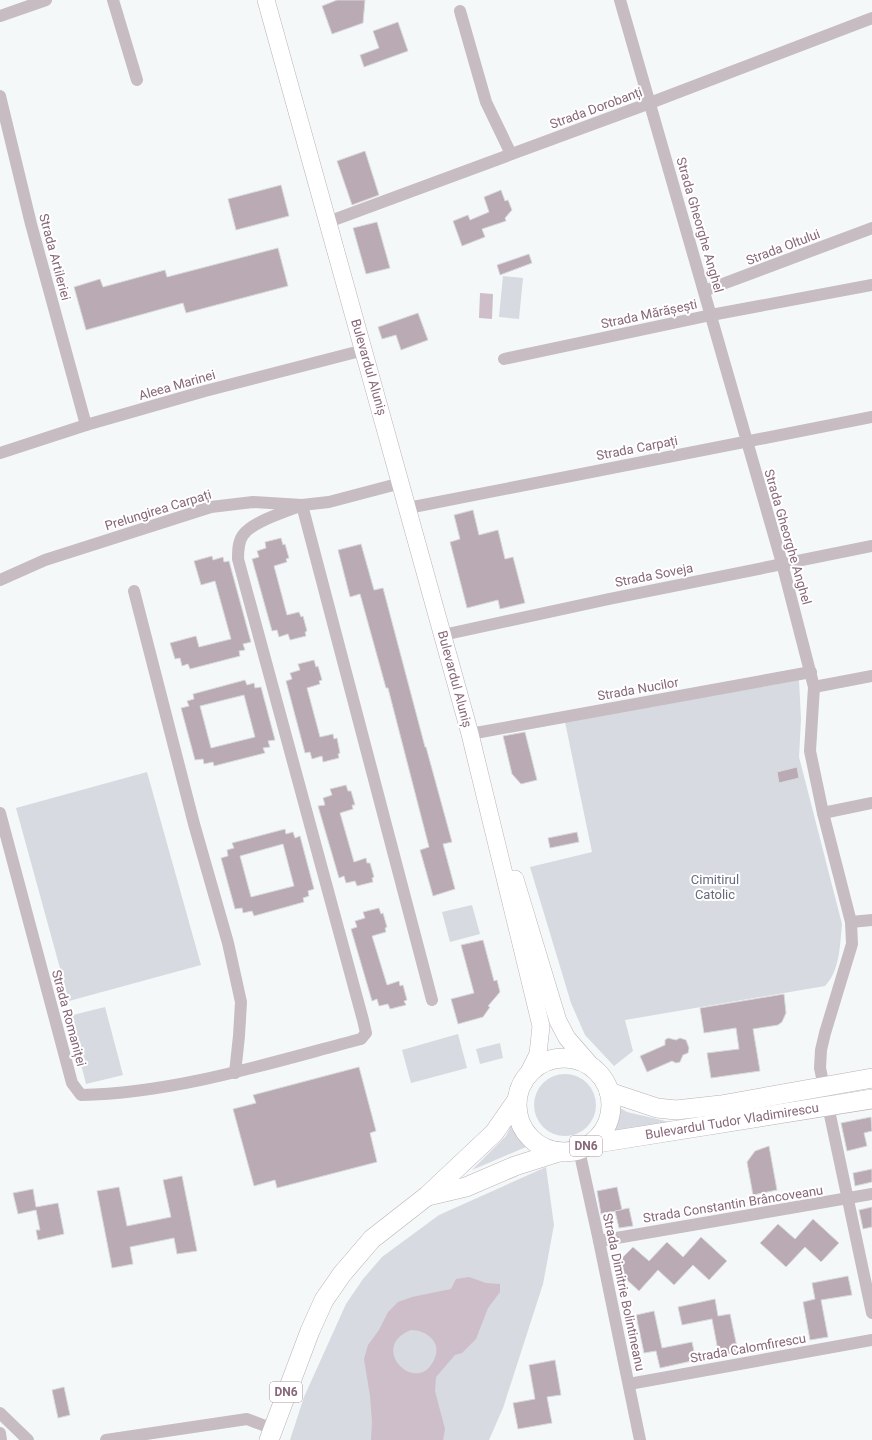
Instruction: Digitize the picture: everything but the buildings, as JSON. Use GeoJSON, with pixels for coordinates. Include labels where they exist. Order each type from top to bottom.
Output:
{"type":"FeatureCollection","features":[{"type":"Feature","properties":{"kind":"main road","name":"Bulevardul Aluniș"},"geometry":{"type":"LineString","coordinates":[[266,0],[470,734],[541,1026],[538,1054],[520,1092]]}},
{"type":"Feature","properties":{"kind":"main road","name":"Bulevardul Aluniș"},"geometry":{"type":"LineString","coordinates":[[470,734],[558,1021],[567,1038],[605,1084]]}},
{"type":"Feature","properties":{"kind":"main road","name":"DN6"},"geometry":{"type":"LineString","coordinates":[[271,1435],[310,1331],[329,1294],[342,1274],[372,1240],[427,1196],[494,1133],[520,1092],[528,1076],[538,1067],[551,1061],[569,1059],[587,1064],[605,1084],[611,1108],[607,1125],[603,1132],[585,1147],[559,1152],[509,1169],[466,1187],[427,1196]]}},
{"type":"Feature","properties":{"kind":"main road","name":"Bulevardul Tudor Vladimirescu"},"geometry":{"type":"LineString","coordinates":[[605,1084],[657,1108],[676,1110],[722,1105],[872,1078]]}},
{"type":"Feature","properties":{"kind":"main road","name":"DN6"},"geometry":{"type":"LineString","coordinates":[[520,1092],[518,1114],[526,1132],[540,1145],[559,1152]]}},
{"type":"Feature","properties":{"kind":"main road","name":"Bulevardul Tudor Vladimirescu"},"geometry":{"type":"LineString","coordinates":[[585,1147],[872,1099]]}},
{"type":"Feature","properties":{"kind":"street"},"geometry":{"type":"LineString","coordinates":[[0,16],[46,0]]}},
{"type":"Feature","properties":{"kind":"street"},"geometry":{"type":"LineString","coordinates":[[113,0],[137,80]]}},
{"type":"Feature","properties":{"kind":"street","name":"Strada Gheorghe Anghel"},"geometry":{"type":"LineString","coordinates":[[620,0],[782,564],[814,687],[810,751],[823,813],[851,922],[852,944],[821,1050],[820,1068],[872,1313]]}},
{"type":"Feature","properties":{"kind":"street"},"geometry":{"type":"LineString","coordinates":[[460,11],[486,102],[511,154]]}},
{"type":"Feature","properties":{"kind":"street","name":"Strada Dorobanți"},"geometry":{"type":"LineString","coordinates":[[328,222],[650,103],[872,18]]}},
{"type":"Feature","properties":{"kind":"street","name":"Strada Artileriei"},"geometry":{"type":"LineString","coordinates":[[0,96],[34,232],[86,425]]}},
{"type":"Feature","properties":{"kind":"street","name":"Strada Oltului"},"geometry":{"type":"LineString","coordinates":[[704,292],[872,228]]}},
{"type":"Feature","properties":{"kind":"street","name":"Strada Mărășești"},"geometry":{"type":"LineString","coordinates":[[504,359],[711,316],[872,285]]}},
{"type":"Feature","properties":{"kind":"street","name":"Aleea Marinei"},"geometry":{"type":"LineString","coordinates":[[0,453],[86,425],[205,391],[364,350]]}},
{"type":"Feature","properties":{"kind":"street","name":"Strada Carpați"},"geometry":{"type":"LineString","coordinates":[[408,508],[872,417]]}},
{"type":"Feature","properties":{"kind":"street","name":"Prelungirea Carpați"},"geometry":{"type":"LineString","coordinates":[[0,580],[45,560],[211,507],[253,502],[302,505],[329,502],[401,483]]}},
{"type":"Feature","properties":{"kind":"street"},"geometry":{"type":"LineString","coordinates":[[134,591],[194,824],[228,943],[241,1002],[240,1036],[235,1072],[361,1039],[366,1033],[238,559],[238,544],[243,534],[254,525],[302,505],[432,1000]]}},
{"type":"Feature","properties":{"kind":"street","name":"Strada Soveja"},"geometry":{"type":"LineString","coordinates":[[443,635],[872,546]]}},
{"type":"Feature","properties":{"kind":"street","name":"Strada Nucilor"},"geometry":{"type":"LineString","coordinates":[[470,734],[811,672]]}},
{"type":"Feature","properties":{"kind":"street"},"geometry":{"type":"LineString","coordinates":[[814,687],[872,676]]}},
{"type":"Feature","properties":{"kind":"street"},"geometry":{"type":"LineString","coordinates":[[823,813],[872,803]]}},
{"type":"Feature","properties":{"kind":"street","name":"Strada Romaniței"},"geometry":{"type":"LineString","coordinates":[[0,813],[72,1083],[80,1095],[112,1094],[219,1078],[235,1072]]}},
{"type":"Feature","properties":{"kind":"street"},"geometry":{"type":"LineString","coordinates":[[851,922],[872,920]]}},
{"type":"Feature","properties":{"kind":"street","name":"Strada Dimitrie Bolintineanu"},"geometry":{"type":"LineString","coordinates":[[585,1147],[599,1241],[640,1440]]}},
{"type":"Feature","properties":{"kind":"street","name":"Strada Constantin Brâncoveanu"},"geometry":{"type":"LineString","coordinates":[[599,1241],[847,1200],[872,1194]]}},
{"type":"Feature","properties":{"kind":"street","name":"Strada Calomfirescu"},"geometry":{"type":"LineString","coordinates":[[629,1384],[872,1340]]}},
{"type":"Feature","properties":{"kind":"street"},"geometry":{"type":"LineString","coordinates":[[0,1413],[28,1440]]}},
{"type":"Feature","properties":{"kind":"street"},"geometry":{"type":"LineString","coordinates":[[106,1440],[247,1418],[271,1435]]}},
{"type":"Feature","properties":{"kind":"street"},"geometry":{"type":"LineString","coordinates":[[0,1433],[1,1440]]}},
{"type":"Feature","properties":{"kind":"green space"},"geometry":{"type":"Polygon","coordinates":[[[503,276],[523,278],[519,319],[499,317],[503,276]]]}},
{"type":"Feature","properties":{"kind":"green space","name":"Cimitirul Catolic"},"geometry":{"type":"Polygon","coordinates":[[[799,680],[801,719],[799,757],[842,924],[840,948],[834,973],[825,986],[625,1020],[633,1051],[614,1066],[585,1035],[571,1003],[530,867],[592,852],[565,722],[799,680]]]}},
{"type":"Feature","properties":{"kind":"green space"},"geometry":{"type":"Polygon","coordinates":[[[147,772],[201,965],[69,1001],[16,808],[147,772]]]}},
{"type":"Feature","properties":{"kind":"green space"},"geometry":{"type":"Polygon","coordinates":[[[472,905],[480,934],[450,942],[442,912],[472,905]]]}},
{"type":"Feature","properties":{"kind":"green space"},"geometry":{"type":"Polygon","coordinates":[[[105,1007],[123,1075],[86,1084],[69,1016],[105,1007]]]}},
{"type":"Feature","properties":{"kind":"green space"},"geometry":{"type":"Polygon","coordinates":[[[458,1034],[467,1068],[411,1083],[402,1050],[458,1034]]]}},
{"type":"Feature","properties":{"kind":"green space"},"geometry":{"type":"Polygon","coordinates":[[[500,1043],[503,1058],[480,1064],[476,1049],[500,1043]]]}},
{"type":"Feature","properties":{"kind":"green space"},"geometry":{"type":"Polygon","coordinates":[[[565,1074],[577,1076],[587,1083],[594,1093],[596,1105],[594,1117],[587,1127],[577,1134],[565,1136],[553,1134],[543,1127],[536,1117],[534,1105],[536,1093],[543,1083],[553,1076],[565,1074]]]}},
{"type":"Feature","properties":{"kind":"green space"},"geometry":{"type":"Polygon","coordinates":[[[617,1106],[627,1112],[674,1123],[611,1133],[618,1116],[617,1106]]]}},
{"type":"Feature","properties":{"kind":"green space"},"geometry":{"type":"Polygon","coordinates":[[[513,1122],[526,1147],[472,1170],[506,1136],[513,1122]]]}},
{"type":"Feature","properties":{"kind":"green space"},"geometry":{"type":"Polygon","coordinates":[[[546,1167],[554,1225],[543,1284],[503,1408],[489,1440],[290,1440],[304,1397],[346,1304],[363,1279],[382,1257],[439,1215],[546,1167]]]}},
{"type":"Feature","properties":{"kind":"shaded area"},"geometry":{"type":"Polygon","coordinates":[[[480,293],[493,294],[492,319],[479,318],[480,293]]]}},
{"type":"Feature","properties":{"kind":"shaded area"},"geometry":{"type":"Polygon","coordinates":[[[469,1277],[486,1283],[500,1284],[500,1292],[488,1308],[476,1339],[462,1353],[455,1355],[436,1377],[435,1391],[445,1429],[443,1440],[371,1440],[372,1422],[370,1396],[364,1359],[368,1345],[379,1330],[388,1312],[398,1302],[412,1297],[451,1289],[456,1279],[469,1277]],[[411,1330],[399,1338],[394,1347],[394,1357],[400,1365],[408,1371],[417,1373],[426,1370],[434,1360],[436,1348],[435,1343],[428,1335],[411,1330]]]}}]}
